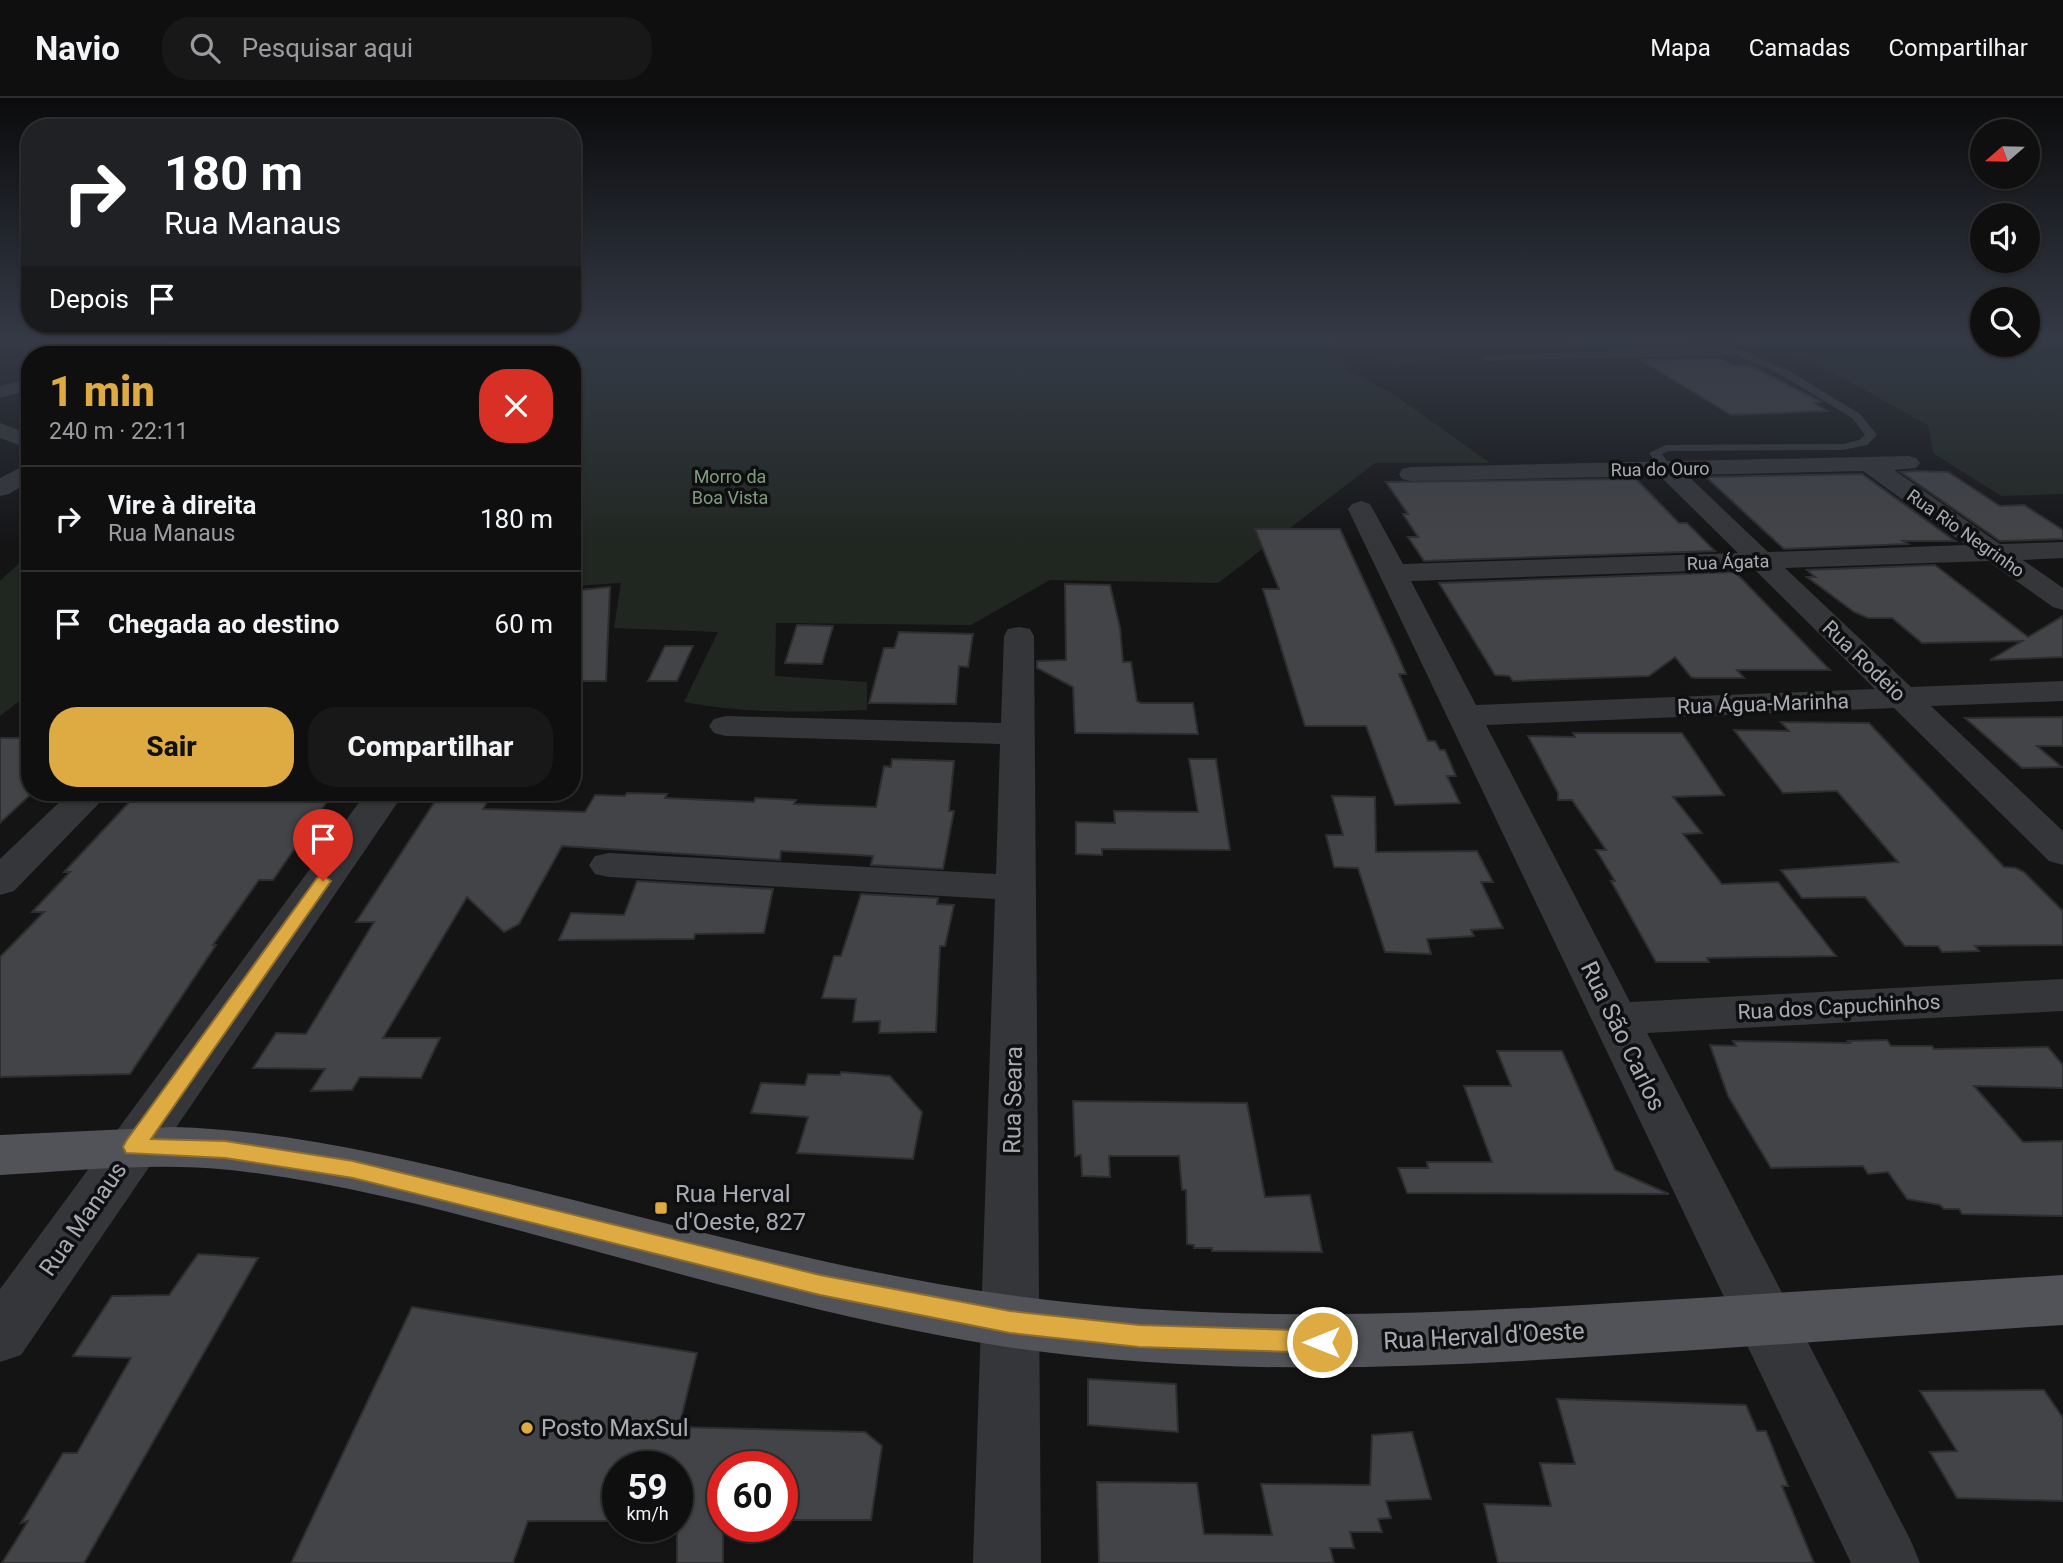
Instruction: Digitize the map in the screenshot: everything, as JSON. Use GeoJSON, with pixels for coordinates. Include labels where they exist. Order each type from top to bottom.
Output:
{"type":"FeatureCollection","features":[{"type":"Feature","properties":{"kind":"main road","name":"Rua Herval d'Oeste"},"geometry":{"type":"LineString","coordinates":[[0,1155],[134,1147],[225,1150],[353,1169],[820,1285],[1010,1322],[1139,1336],[1295,1343],[1456,1340],[2063,1300]]}},
{"type":"Feature","properties":{"kind":"street"},"geometry":{"type":"LineString","coordinates":[[21,424],[1,430],[21,438]]}},
{"type":"Feature","properties":{"kind":"street","name":"Rua do Ouro"},"geometry":{"type":"LineString","coordinates":[[1411,474],[1908,463]]}},
{"type":"Feature","properties":{"kind":"street","name":"Rua Rio Negrinho"},"geometry":{"type":"LineString","coordinates":[[1869,464],[2063,601]]}},
{"type":"Feature","properties":{"kind":"street","name":"Rua Rodeio"},"geometry":{"type":"LineString","coordinates":[[1666,468],[2063,853]]}},
{"type":"Feature","properties":{"kind":"street"},"geometry":{"type":"LineString","coordinates":[[0,489],[21,476]]}},
{"type":"Feature","properties":{"kind":"street","name":"Rua São Carlos"},"geometry":{"type":"LineString","coordinates":[[1361,509],[1886,1563]]}},
{"type":"Feature","properties":{"kind":"street","name":"Rua Ágata"},"geometry":{"type":"LineString","coordinates":[[1392,573],[2063,550]]}},
{"type":"Feature","properties":{"kind":"street","name":"Rua Seara"},"geometry":{"type":"LineString","coordinates":[[1007,1563],[1020,636]]}},
{"type":"Feature","properties":{"kind":"street","name":"Rua Água-Marinha"},"geometry":{"type":"LineString","coordinates":[[1464,716],[2063,691]]}},
{"type":"Feature","properties":{"kind":"street"},"geometry":{"type":"LineString","coordinates":[[726,726],[1018,734]]}},
{"type":"Feature","properties":{"kind":"street"},"geometry":{"type":"LineString","coordinates":[[0,882],[82,801]]}},
{"type":"Feature","properties":{"kind":"street","name":"Rua Manaus"},"geometry":{"type":"LineString","coordinates":[[0,1336],[379,801]]}},
{"type":"Feature","properties":{"kind":"street"},"geometry":{"type":"LineString","coordinates":[[609,865],[1016,888]]}},
{"type":"Feature","properties":{"kind":"street","name":"Rua dos Capuchinhos"},"geometry":{"type":"LineString","coordinates":[[1615,1019],[2063,995]]}},
{"type":"Feature","properties":{"kind":"lane"},"geometry":{"type":"LineString","coordinates":[[1666,468],[1655,453],[1667,448],[1843,447],[1863,443],[1871,435],[1856,416],[1845,409]]}},
{"type":"Feature","properties":{"kind":"green space","name":"Morro da Boa Vista"},"geometry":{"type":"Polygon","coordinates":[[[581,409],[1414,409],[1490,463],[1375,463],[1218,583],[1050,580],[971,625],[776,623],[775,676],[867,682],[867,710],[752,710],[684,702],[718,632],[614,628],[621,583],[581,585],[581,409]]]}},
{"type":"Feature","properties":{"kind":"green space"},"geometry":{"type":"Polygon","coordinates":[[[1900,409],[2063,409],[2063,494],[2001,496],[1933,453],[1928,425],[1900,409]]]}},
{"type":"Feature","properties":{"kind":"green space"},"geometry":{"type":"Polygon","coordinates":[[[21,561],[21,700],[0,716],[0,581],[21,561]]]}},
{"type":"Feature","properties":{"kind":"building"},"geometry":{"type":"Polygon","coordinates":[[[1722,409],[1827,411],[1731,415],[1722,409]]]}},
{"type":"Feature","properties":{"kind":"building"},"geometry":{"type":"Polygon","coordinates":[[[1901,472],[1948,472],[2000,506],[2024,505],[2063,530],[2063,539],[2000,541],[1901,472]]]}},
{"type":"Feature","properties":{"kind":"building"},"geometry":{"type":"Polygon","coordinates":[[[1862,474],[1955,541],[1903,541],[1908,544],[1784,549],[1706,477],[1862,474]]]}},
{"type":"Feature","properties":{"kind":"building"},"geometry":{"type":"Polygon","coordinates":[[[1636,479],[1679,523],[1687,523],[1715,551],[1424,561],[1408,537],[1418,537],[1403,514],[1408,514],[1386,482],[1636,479]]]}},
{"type":"Feature","properties":{"kind":"building"},"geometry":{"type":"Polygon","coordinates":[[[1255,529],[1340,529],[1406,674],[1399,674],[1428,741],[1435,741],[1440,750],[1445,750],[1456,776],[1447,776],[1460,803],[1395,805],[1366,726],[1305,726],[1263,589],[1279,589],[1255,529]]]}},
{"type":"Feature","properties":{"kind":"building"},"geometry":{"type":"Polygon","coordinates":[[[1935,565],[2028,637],[2063,616],[2063,657],[1990,660],[2022,641],[1922,643],[1892,618],[1868,618],[1854,612],[1807,577],[1815,577],[1807,570],[1935,565]]]}},
{"type":"Feature","properties":{"kind":"building"},"geometry":{"type":"Polygon","coordinates":[[[1735,572],[1830,670],[1737,670],[1744,678],[1695,678],[1691,677],[1675,657],[1649,676],[1513,681],[1509,676],[1495,675],[1439,583],[1735,572]]]}},
{"type":"Feature","properties":{"kind":"building"},"geometry":{"type":"Polygon","coordinates":[[[1065,584],[1110,585],[1120,628],[1123,662],[1131,662],[1137,701],[1193,703],[1198,734],[1075,733],[1073,687],[1037,668],[1037,661],[1066,660],[1065,584]]]}},
{"type":"Feature","properties":{"kind":"building"},"geometry":{"type":"Polygon","coordinates":[[[610,587],[606,681],[581,681],[581,590],[610,587]]]}},
{"type":"Feature","properties":{"kind":"building"},"geometry":{"type":"Polygon","coordinates":[[[797,625],[833,626],[822,664],[785,663],[797,625]]]}},
{"type":"Feature","properties":{"kind":"building"},"geometry":{"type":"Polygon","coordinates":[[[899,632],[973,634],[968,667],[959,666],[956,704],[869,703],[884,648],[894,648],[899,632]]]}},
{"type":"Feature","properties":{"kind":"building"},"geometry":{"type":"Polygon","coordinates":[[[665,646],[693,646],[677,681],[648,681],[665,646]]]}},
{"type":"Feature","properties":{"kind":"building"},"geometry":{"type":"Polygon","coordinates":[[[2063,717],[2063,746],[2037,746],[2062,767],[2022,768],[1965,718],[2063,717]]]}},
{"type":"Feature","properties":{"kind":"building"},"geometry":{"type":"Polygon","coordinates":[[[1781,722],[1869,723],[2004,867],[2024,872],[2063,911],[2063,945],[1975,946],[1979,951],[1942,952],[1938,946],[1905,946],[1865,897],[1802,898],[1781,870],[1898,862],[1837,791],[1783,793],[1734,730],[1789,731],[1781,722]]]}},
{"type":"Feature","properties":{"kind":"building"},"geometry":{"type":"Polygon","coordinates":[[[1573,733],[1682,733],[1724,795],[1673,797],[1702,833],[1683,834],[1722,884],[1778,882],[1836,956],[1707,958],[1709,962],[1656,962],[1611,881],[1615,881],[1596,850],[1606,850],[1572,800],[1558,800],[1558,793],[1528,736],[1575,737],[1573,733]]]}},
{"type":"Feature","properties":{"kind":"building"},"geometry":{"type":"Polygon","coordinates":[[[0,738],[21,738],[21,801],[24,801],[0,823],[0,738]]]}},
{"type":"Feature","properties":{"kind":"building"},"geometry":{"type":"Polygon","coordinates":[[[892,759],[954,761],[949,811],[954,811],[943,869],[871,865],[873,856],[781,851],[780,860],[562,846],[519,924],[504,932],[467,897],[383,1038],[440,1038],[421,1078],[360,1077],[352,1090],[311,1091],[325,1069],[253,1068],[276,1033],[306,1034],[374,922],[356,922],[435,801],[488,801],[483,809],[585,812],[595,795],[625,796],[627,793],[667,794],[665,798],[754,802],[755,798],[796,800],[794,804],[876,807],[884,766],[891,767],[892,759]]]}},
{"type":"Feature","properties":{"kind":"building"},"geometry":{"type":"Polygon","coordinates":[[[1189,759],[1216,759],[1230,850],[1102,849],[1102,855],[1076,854],[1076,822],[1115,823],[1114,811],[1198,812],[1189,759]]]}},
{"type":"Feature","properties":{"kind":"building"},"geometry":{"type":"Polygon","coordinates":[[[1332,796],[1375,797],[1376,852],[1477,851],[1493,882],[1481,882],[1503,928],[1471,930],[1474,936],[1427,939],[1431,954],[1385,952],[1358,868],[1334,867],[1326,835],[1343,835],[1332,796]]]}},
{"type":"Feature","properties":{"kind":"building"},"geometry":{"type":"Polygon","coordinates":[[[130,801],[327,801],[273,880],[259,880],[213,945],[216,945],[130,1074],[0,1077],[0,957],[44,912],[32,912],[70,872],[64,872],[130,801]]]}},
{"type":"Feature","properties":{"kind":"building"},"geometry":{"type":"Polygon","coordinates":[[[637,881],[773,889],[764,933],[695,934],[694,939],[559,940],[571,913],[624,915],[637,881]]]}},
{"type":"Feature","properties":{"kind":"building"},"geometry":{"type":"Polygon","coordinates":[[[861,894],[938,898],[937,904],[954,905],[945,946],[940,946],[936,1032],[879,1033],[880,1021],[853,1022],[856,999],[822,998],[834,956],[841,956],[861,894]]]}},
{"type":"Feature","properties":{"kind":"building"},"geometry":{"type":"Polygon","coordinates":[[[1887,1040],[1891,1046],[1932,1046],[1934,1049],[2048,1047],[2063,1065],[2063,1088],[1974,1086],[2023,1142],[2063,1141],[2063,1216],[1962,1214],[1959,1209],[1944,1209],[1940,1205],[1907,1199],[1888,1172],[1868,1174],[1863,1166],[1771,1168],[1728,1096],[1710,1045],[1736,1046],[1733,1041],[1850,1043],[1848,1041],[1887,1040]]]}},
{"type":"Feature","properties":{"kind":"building"},"geometry":{"type":"Polygon","coordinates":[[[1497,1051],[1562,1051],[1615,1170],[1669,1194],[1407,1193],[1398,1168],[1428,1168],[1427,1162],[1492,1162],[1464,1086],[1511,1086],[1497,1051]]]}},
{"type":"Feature","properties":{"kind":"building"},"geometry":{"type":"Polygon","coordinates":[[[841,1072],[890,1076],[922,1112],[913,1159],[797,1153],[808,1117],[751,1113],[761,1083],[805,1085],[808,1074],[840,1075],[841,1072]]]}},
{"type":"Feature","properties":{"kind":"building"},"geometry":{"type":"Polygon","coordinates":[[[1073,1101],[1247,1103],[1265,1197],[1310,1195],[1322,1252],[1212,1251],[1212,1248],[1194,1248],[1194,1245],[1187,1244],[1186,1190],[1182,1190],[1179,1156],[1109,1156],[1110,1177],[1082,1176],[1081,1155],[1075,1156],[1073,1101]]]}},
{"type":"Feature","properties":{"kind":"building"},"geometry":{"type":"Polygon","coordinates":[[[198,1254],[258,1258],[84,1563],[2,1563],[28,1521],[21,1523],[63,1453],[77,1453],[131,1358],[73,1356],[112,1296],[169,1295],[198,1254]]]}},
{"type":"Feature","properties":{"kind":"building"},"geometry":{"type":"Polygon","coordinates":[[[412,1307],[697,1353],[679,1427],[865,1432],[882,1446],[871,1520],[798,1520],[798,1451],[707,1451],[707,1542],[723,1542],[723,1563],[677,1563],[677,1542],[693,1542],[693,1451],[602,1451],[602,1521],[528,1521],[513,1563],[291,1563],[412,1307]]]}},
{"type":"Feature","properties":{"kind":"building"},"geometry":{"type":"Polygon","coordinates":[[[1088,1379],[1176,1384],[1178,1432],[1088,1425],[1088,1379]]]}},
{"type":"Feature","properties":{"kind":"building"},"geometry":{"type":"Polygon","coordinates":[[[2044,1390],[2063,1418],[2063,1501],[1957,1498],[1930,1452],[1957,1451],[1920,1391],[2044,1390]]]}},
{"type":"Feature","properties":{"kind":"building"},"geometry":{"type":"Polygon","coordinates":[[[1557,1399],[1746,1405],[1757,1431],[1766,1431],[1788,1486],[1782,1486],[1814,1563],[1498,1563],[1484,1504],[1551,1506],[1540,1463],[1575,1464],[1557,1399]]]}},
{"type":"Feature","properties":{"kind":"building"},"geometry":{"type":"Polygon","coordinates":[[[1412,1432],[1431,1499],[1386,1501],[1391,1518],[1378,1519],[1382,1532],[1350,1532],[1354,1548],[1330,1548],[1334,1563],[1099,1563],[1097,1482],[1197,1483],[1204,1534],[1272,1535],[1261,1484],[1370,1485],[1372,1435],[1412,1432]]]}},
{"type":"Feature","properties":{"kind":"place","name":"Rua Herval d'Oeste, 827"},"geometry":{"type":"Point","coordinates":[661,1208]}},
{"type":"Feature","properties":{"kind":"place","name":"Posto MaxSul"},"geometry":{"type":"Point","coordinates":[527,1428]}},
{"type":"Feature","properties":{"kind":"route"},"geometry":{"type":"LineString","coordinates":[[323,881],[134,1147],[225,1150],[353,1169],[820,1285],[905,1304],[1010,1322],[1139,1336],[1322,1342]]}}]}
